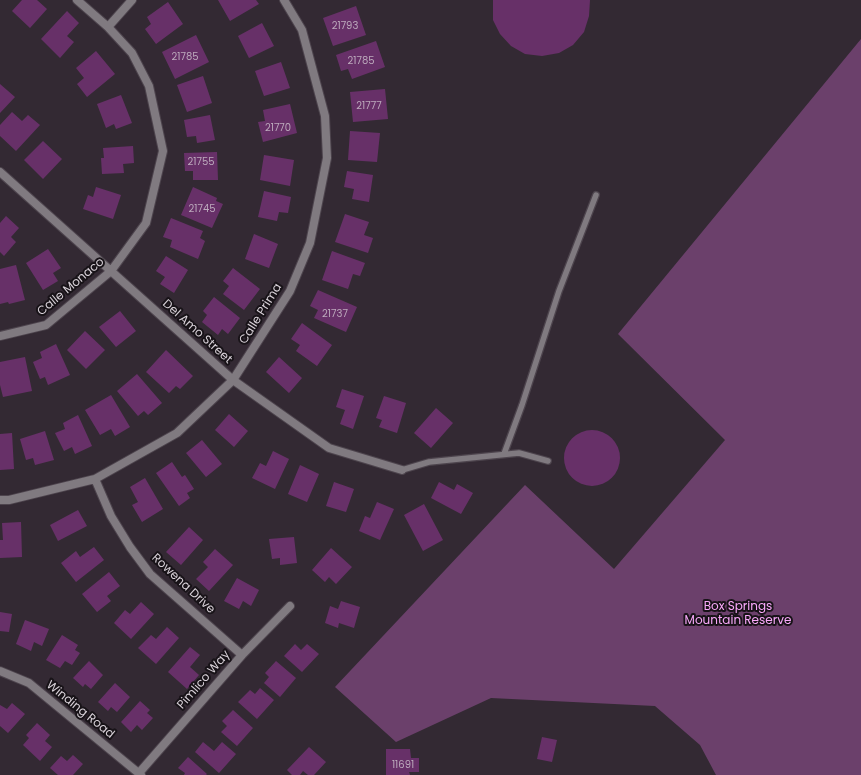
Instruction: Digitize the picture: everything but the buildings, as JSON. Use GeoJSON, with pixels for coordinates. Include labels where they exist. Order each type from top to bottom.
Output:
{"type":"FeatureCollection","features":[{"type":"Feature","properties":{"kind":"street","name":"Calle Monaco"},"geometry":{"type":"LineString","coordinates":[[0,336],[46,325],[111,271],[146,223],[163,151],[149,86],[132,53],[108,27],[77,0]]}},
{"type":"Feature","properties":{"kind":"street"},"geometry":{"type":"LineString","coordinates":[[108,27],[132,0]]}},
{"type":"Feature","properties":{"kind":"street","name":"Calle Prima"},"geometry":{"type":"LineString","coordinates":[[0,500],[9,500],[95,479],[178,432],[233,380],[290,291],[310,243],[327,158],[325,116],[304,37],[302,30],[284,0]]}},
{"type":"Feature","properties":{"kind":"street","name":"Del Amo Street"},"geometry":{"type":"LineString","coordinates":[[0,172],[233,380],[329,448],[402,470]]}},
{"type":"Feature","properties":{"kind":"street","name":"Rowena Drive"},"geometry":{"type":"LineString","coordinates":[[95,479],[111,516],[130,547],[150,574],[242,655]]}},
{"type":"Feature","properties":{"kind":"street","name":"Pimlico Way"},"geometry":{"type":"LineString","coordinates":[[140,774],[242,655],[290,606]]}},
{"type":"Feature","properties":{"kind":"street","name":"Winding Road"},"geometry":{"type":"LineString","coordinates":[[0,671],[29,683],[140,774]]}},
{"type":"Feature","properties":{"kind":"lane"},"geometry":{"type":"LineString","coordinates":[[504,454],[522,405],[559,291],[596,195]]}},
{"type":"Feature","properties":{"kind":"lane"},"geometry":{"type":"LineString","coordinates":[[402,470],[428,462],[519,453],[548,461]]}},
{"type":"Feature","properties":{"kind":"green space","name":"Box Springs Mountain Reserve"},"geometry":{"type":"Polygon","coordinates":[[[861,39],[861,775],[716,775],[700,745],[655,706],[491,698],[396,742],[335,687],[525,485],[614,569],[725,440],[618,334],[861,39]]]}}]}
